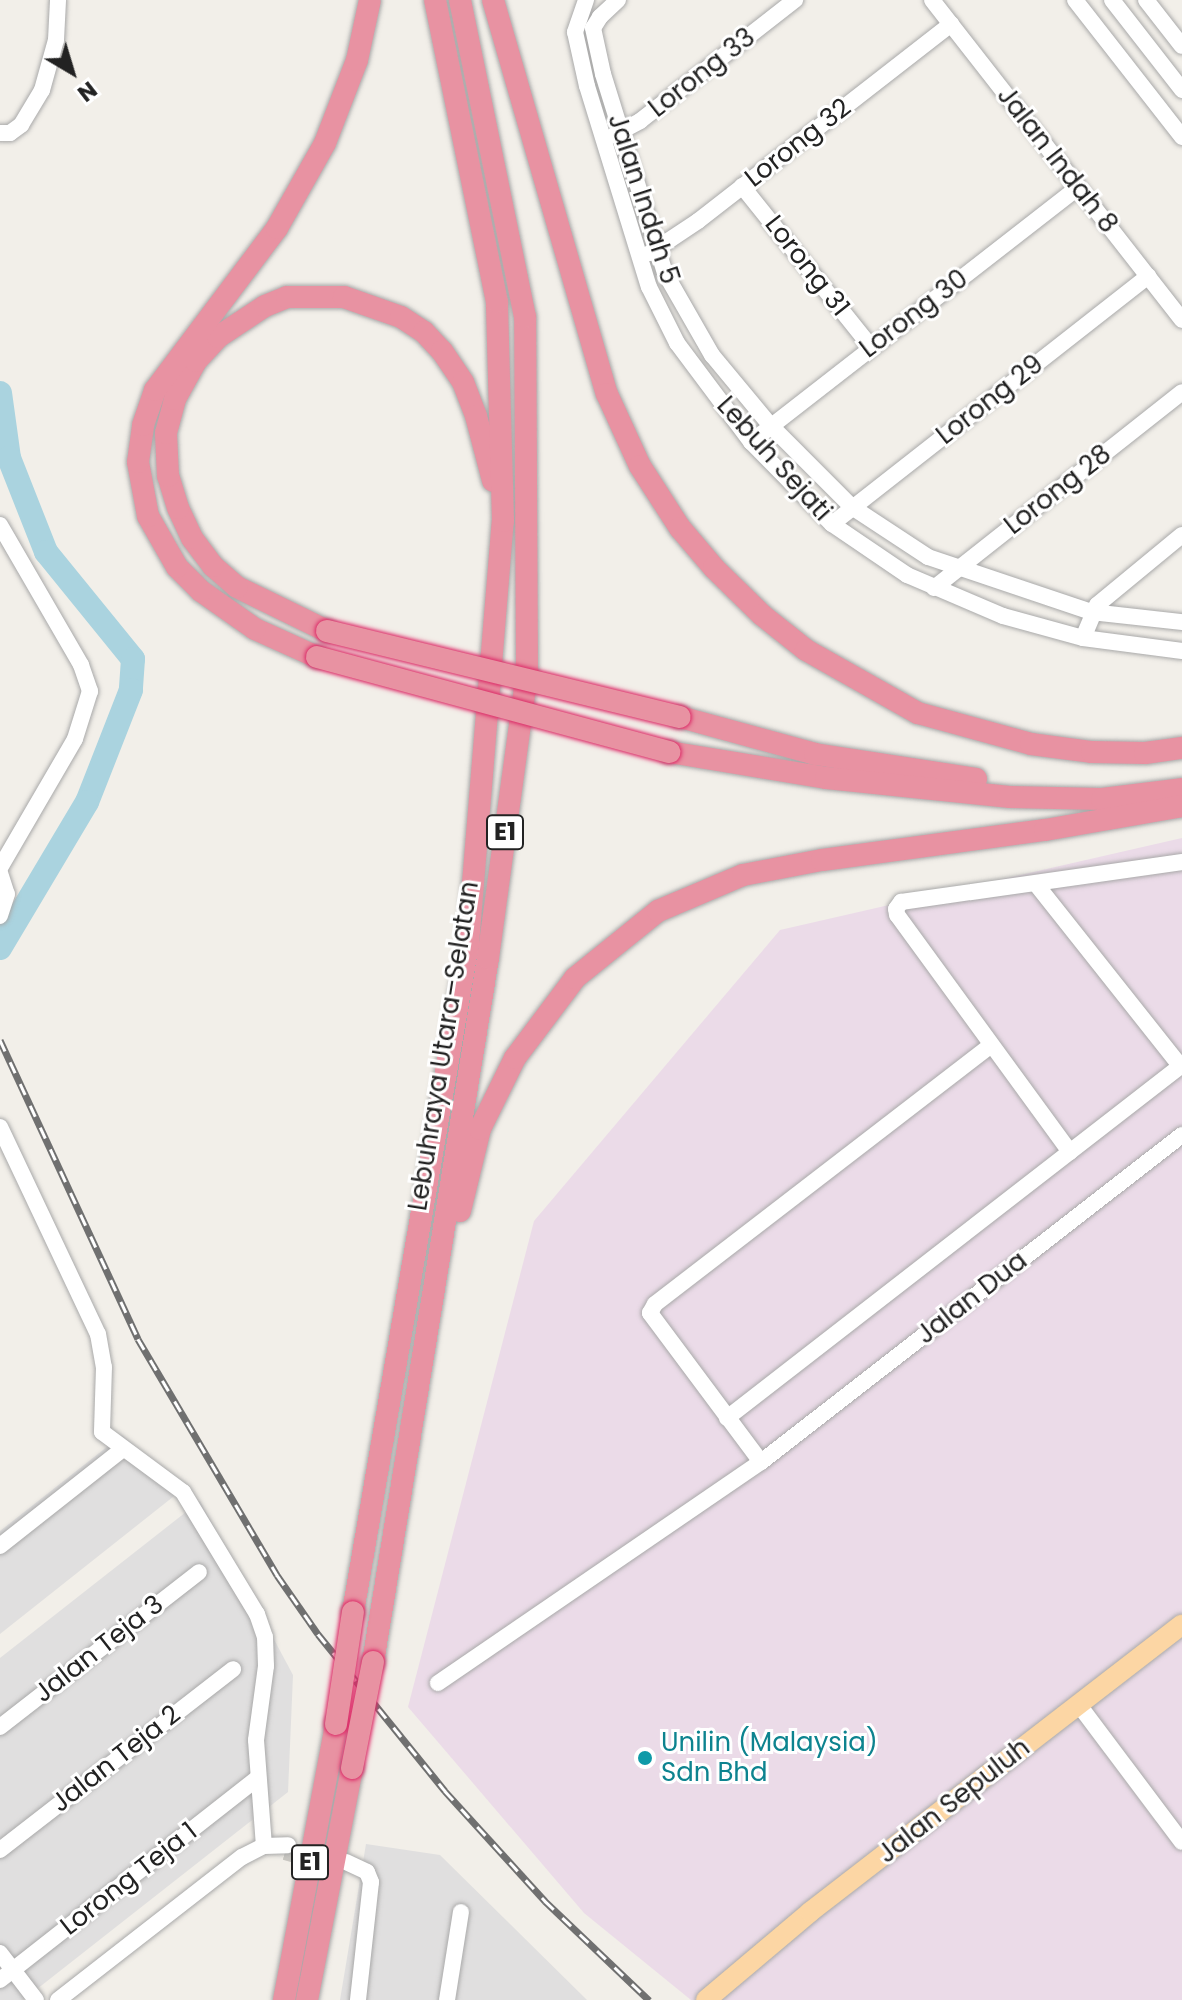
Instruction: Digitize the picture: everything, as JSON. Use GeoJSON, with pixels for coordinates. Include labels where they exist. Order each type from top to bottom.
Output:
{"type":"FeatureCollection","features":[{"type":"Feature","properties":{"kind":"highway"},"geometry":{"type":"LineString","coordinates":[[370,0],[357,60],[325,143],[277,228],[155,390],[143,425],[138,462],[148,516],[177,567],[201,591],[255,629],[317,657],[669,752],[826,778],[1010,797],[1102,799],[1182,789]]}},
{"type":"Feature","properties":{"kind":"highway","name":"Lebuhraya Utara–Selatan"},"geometry":{"type":"LineString","coordinates":[[284,2000],[336,1724],[468,944],[503,521],[497,302],[435,0]]}},
{"type":"Feature","properties":{"kind":"highway","name":"Lebuhraya Utara–Selatan"},"geometry":{"type":"LineString","coordinates":[[307,2000],[378,1633],[488,958],[527,672],[525,317],[460,0]]}},
{"type":"Feature","properties":{"kind":"highway"},"geometry":{"type":"LineString","coordinates":[[493,0],[607,394],[640,466],[680,528],[714,568],[762,615],[806,650],[918,713],[1031,744],[1076,750],[1145,753],[1182,748]]}},
{"type":"Feature","properties":{"kind":"highway"},"geometry":{"type":"LineString","coordinates":[[503,521],[476,416],[463,382],[442,351],[424,332],[373,305],[315,294],[287,297],[245,318],[218,337],[196,361],[175,399],[166,433],[168,476],[192,538],[213,566],[237,587],[327,631],[680,717],[815,754],[980,780],[1043,785],[1106,784],[1182,775]]}},
{"type":"Feature","properties":{"kind":"highway"},"geometry":{"type":"LineString","coordinates":[[378,1633],[402,1529],[455,1233],[480,1129],[515,1058],[575,978],[658,911],[743,875],[1182,806]]}},
{"type":"Feature","properties":{"kind":"main road","name":"Jalan Sepuluh"},"geometry":{"type":"LineString","coordinates":[[706,2000],[727,1980],[1182,1624]]}},
{"type":"Feature","properties":{"kind":"street"},"geometry":{"type":"LineString","coordinates":[[0,133],[10,133],[21,125],[42,90],[55,48],[58,0]]}},
{"type":"Feature","properties":{"kind":"street","name":"Lebuh Sejati"},"geometry":{"type":"LineString","coordinates":[[586,0],[575,32],[649,287],[667,326],[751,442],[832,524],[898,570],[934,588],[1003,616],[1083,638],[1182,651]]}},
{"type":"Feature","properties":{"kind":"street","name":"Lorong 33"},"geometry":{"type":"LineString","coordinates":[[604,138],[621,132],[795,0]]}},
{"type":"Feature","properties":{"kind":"street","name":"Jalan Indah 8"},"geometry":{"type":"LineString","coordinates":[[932,0],[1182,320]]}},
{"type":"Feature","properties":{"kind":"street"},"geometry":{"type":"LineString","coordinates":[[1075,0],[1182,137]]}},
{"type":"Feature","properties":{"kind":"street"},"geometry":{"type":"LineString","coordinates":[[1112,0],[1182,90]]}},
{"type":"Feature","properties":{"kind":"street"},"geometry":{"type":"LineString","coordinates":[[1146,0],[1182,46]]}},
{"type":"Feature","properties":{"kind":"street","name":"Jalan Indah 5"},"geometry":{"type":"LineString","coordinates":[[614,3],[593,28],[621,132],[665,273],[687,317],[712,355],[771,426],[852,507],[928,557],[1091,612],[1182,622]]}},
{"type":"Feature","properties":{"kind":"street","name":"Lorong 32"},"geometry":{"type":"LineString","coordinates":[[642,258],[742,186],[951,24]]}},
{"type":"Feature","properties":{"kind":"street","name":"Lorong 31"},"geometry":{"type":"LineString","coordinates":[[742,186],[871,347]]}},
{"type":"Feature","properties":{"kind":"street","name":"Lorong 30"},"geometry":{"type":"LineString","coordinates":[[751,442],[1078,187]]}},
{"type":"Feature","properties":{"kind":"street","name":"Lorong 29"},"geometry":{"type":"LineString","coordinates":[[832,524],[1148,276]]}},
{"type":"Feature","properties":{"kind":"street","name":"Lorong 28"},"geometry":{"type":"LineString","coordinates":[[934,588],[1182,392]]}},
{"type":"Feature","properties":{"kind":"street"},"geometry":{"type":"LineString","coordinates":[[0,525],[81,665],[90,691],[75,739],[0,870],[7,894],[0,916]]}},
{"type":"Feature","properties":{"kind":"street"},"geometry":{"type":"LineString","coordinates":[[1083,638],[1091,612],[1182,535]]}},
{"type":"Feature","properties":{"kind":"street"},"geometry":{"type":"LineString","coordinates":[[1070,1152],[896,909],[901,902],[1182,862]]}},
{"type":"Feature","properties":{"kind":"street"},"geometry":{"type":"LineString","coordinates":[[727,1418],[1181,1066],[1036,884]]}},
{"type":"Feature","properties":{"kind":"street"},"geometry":{"type":"LineString","coordinates":[[761,1462],[653,1322],[650,1313],[655,1304],[991,1045]]}},
{"type":"Feature","properties":{"kind":"street"},"geometry":{"type":"LineString","coordinates":[[0,1127],[98,1334],[104,1367],[102,1432],[183,1492],[257,1614],[265,1637],[266,1666],[256,1740],[258,1778],[278,1848],[242,1857],[58,2000]]}},
{"type":"Feature","properties":{"kind":"street","name":"Jalan Dua"},"geometry":{"type":"LineString","coordinates":[[438,1683],[761,1462],[1182,1135]]}},
{"type":"Feature","properties":{"kind":"street"},"geometry":{"type":"LineString","coordinates":[[0,1546],[123,1449]]}},
{"type":"Feature","properties":{"kind":"street","name":"Jalan Teja 3"},"geometry":{"type":"LineString","coordinates":[[0,1727],[199,1572]]}},
{"type":"Feature","properties":{"kind":"street","name":"Jalan Teja 2"},"geometry":{"type":"LineString","coordinates":[[0,1850],[233,1669]]}},
{"type":"Feature","properties":{"kind":"street"},"geometry":{"type":"LineString","coordinates":[[1079,1705],[1182,1842]]}},
{"type":"Feature","properties":{"kind":"street","name":"Lorong Teja 1"},"geometry":{"type":"LineString","coordinates":[[6,1975],[258,1778]]}},
{"type":"Feature","properties":{"kind":"street"},"geometry":{"type":"LineString","coordinates":[[349,1867],[369,1874],[371,1888],[358,2000]]}},
{"type":"Feature","properties":{"kind":"street"},"geometry":{"type":"LineString","coordinates":[[447,2000],[461,1912]]}},
{"type":"Feature","properties":{"kind":"street"},"geometry":{"type":"LineString","coordinates":[[0,1953],[6,1975],[36,2000]]}},
{"type":"Feature","properties":{"kind":"shaded area"},"geometry":{"type":"Polygon","coordinates":[[[1182,838],[1182,2000],[691,2000],[584,1913],[408,1707],[534,1221],[780,930],[1182,838]]]}},
{"type":"Feature","properties":{"kind":"shaded area"},"geometry":{"type":"Polygon","coordinates":[[[122,1435],[183,1489],[0,1634],[0,1531],[122,1435]]]}},
{"type":"Feature","properties":{"kind":"shaded area"},"geometry":{"type":"Polygon","coordinates":[[[200,1501],[293,1675],[288,1792],[23,2000],[0,2000],[0,1658],[200,1501]]]}},
{"type":"Feature","properties":{"kind":"shaded area"},"geometry":{"type":"Polygon","coordinates":[[[366,1844],[440,1855],[587,2000],[340,2000],[366,1844]]]}},
{"type":"Feature","properties":{"kind":"waterway"},"geometry":{"type":"LineString","coordinates":[[0,393],[9,458],[46,552],[133,659],[131,690],[87,802],[0,948]]}},
{"type":"Feature","properties":{"kind":"tunnel"},"geometry":{"type":"LineString","coordinates":[[285,1852],[319,1862]]}},
{"type":"Feature","properties":{"kind":"railway"},"geometry":{"type":"LineString","coordinates":[[0,1040],[138,1339],[277,1575],[318,1634],[445,1791],[545,1901],[649,2000]]}},
{"type":"Feature","properties":{"kind":"place","name":"Unilin (Malaysia) Sdn Bhd"},"geometry":{"type":"Point","coordinates":[645,1758]}}]}
